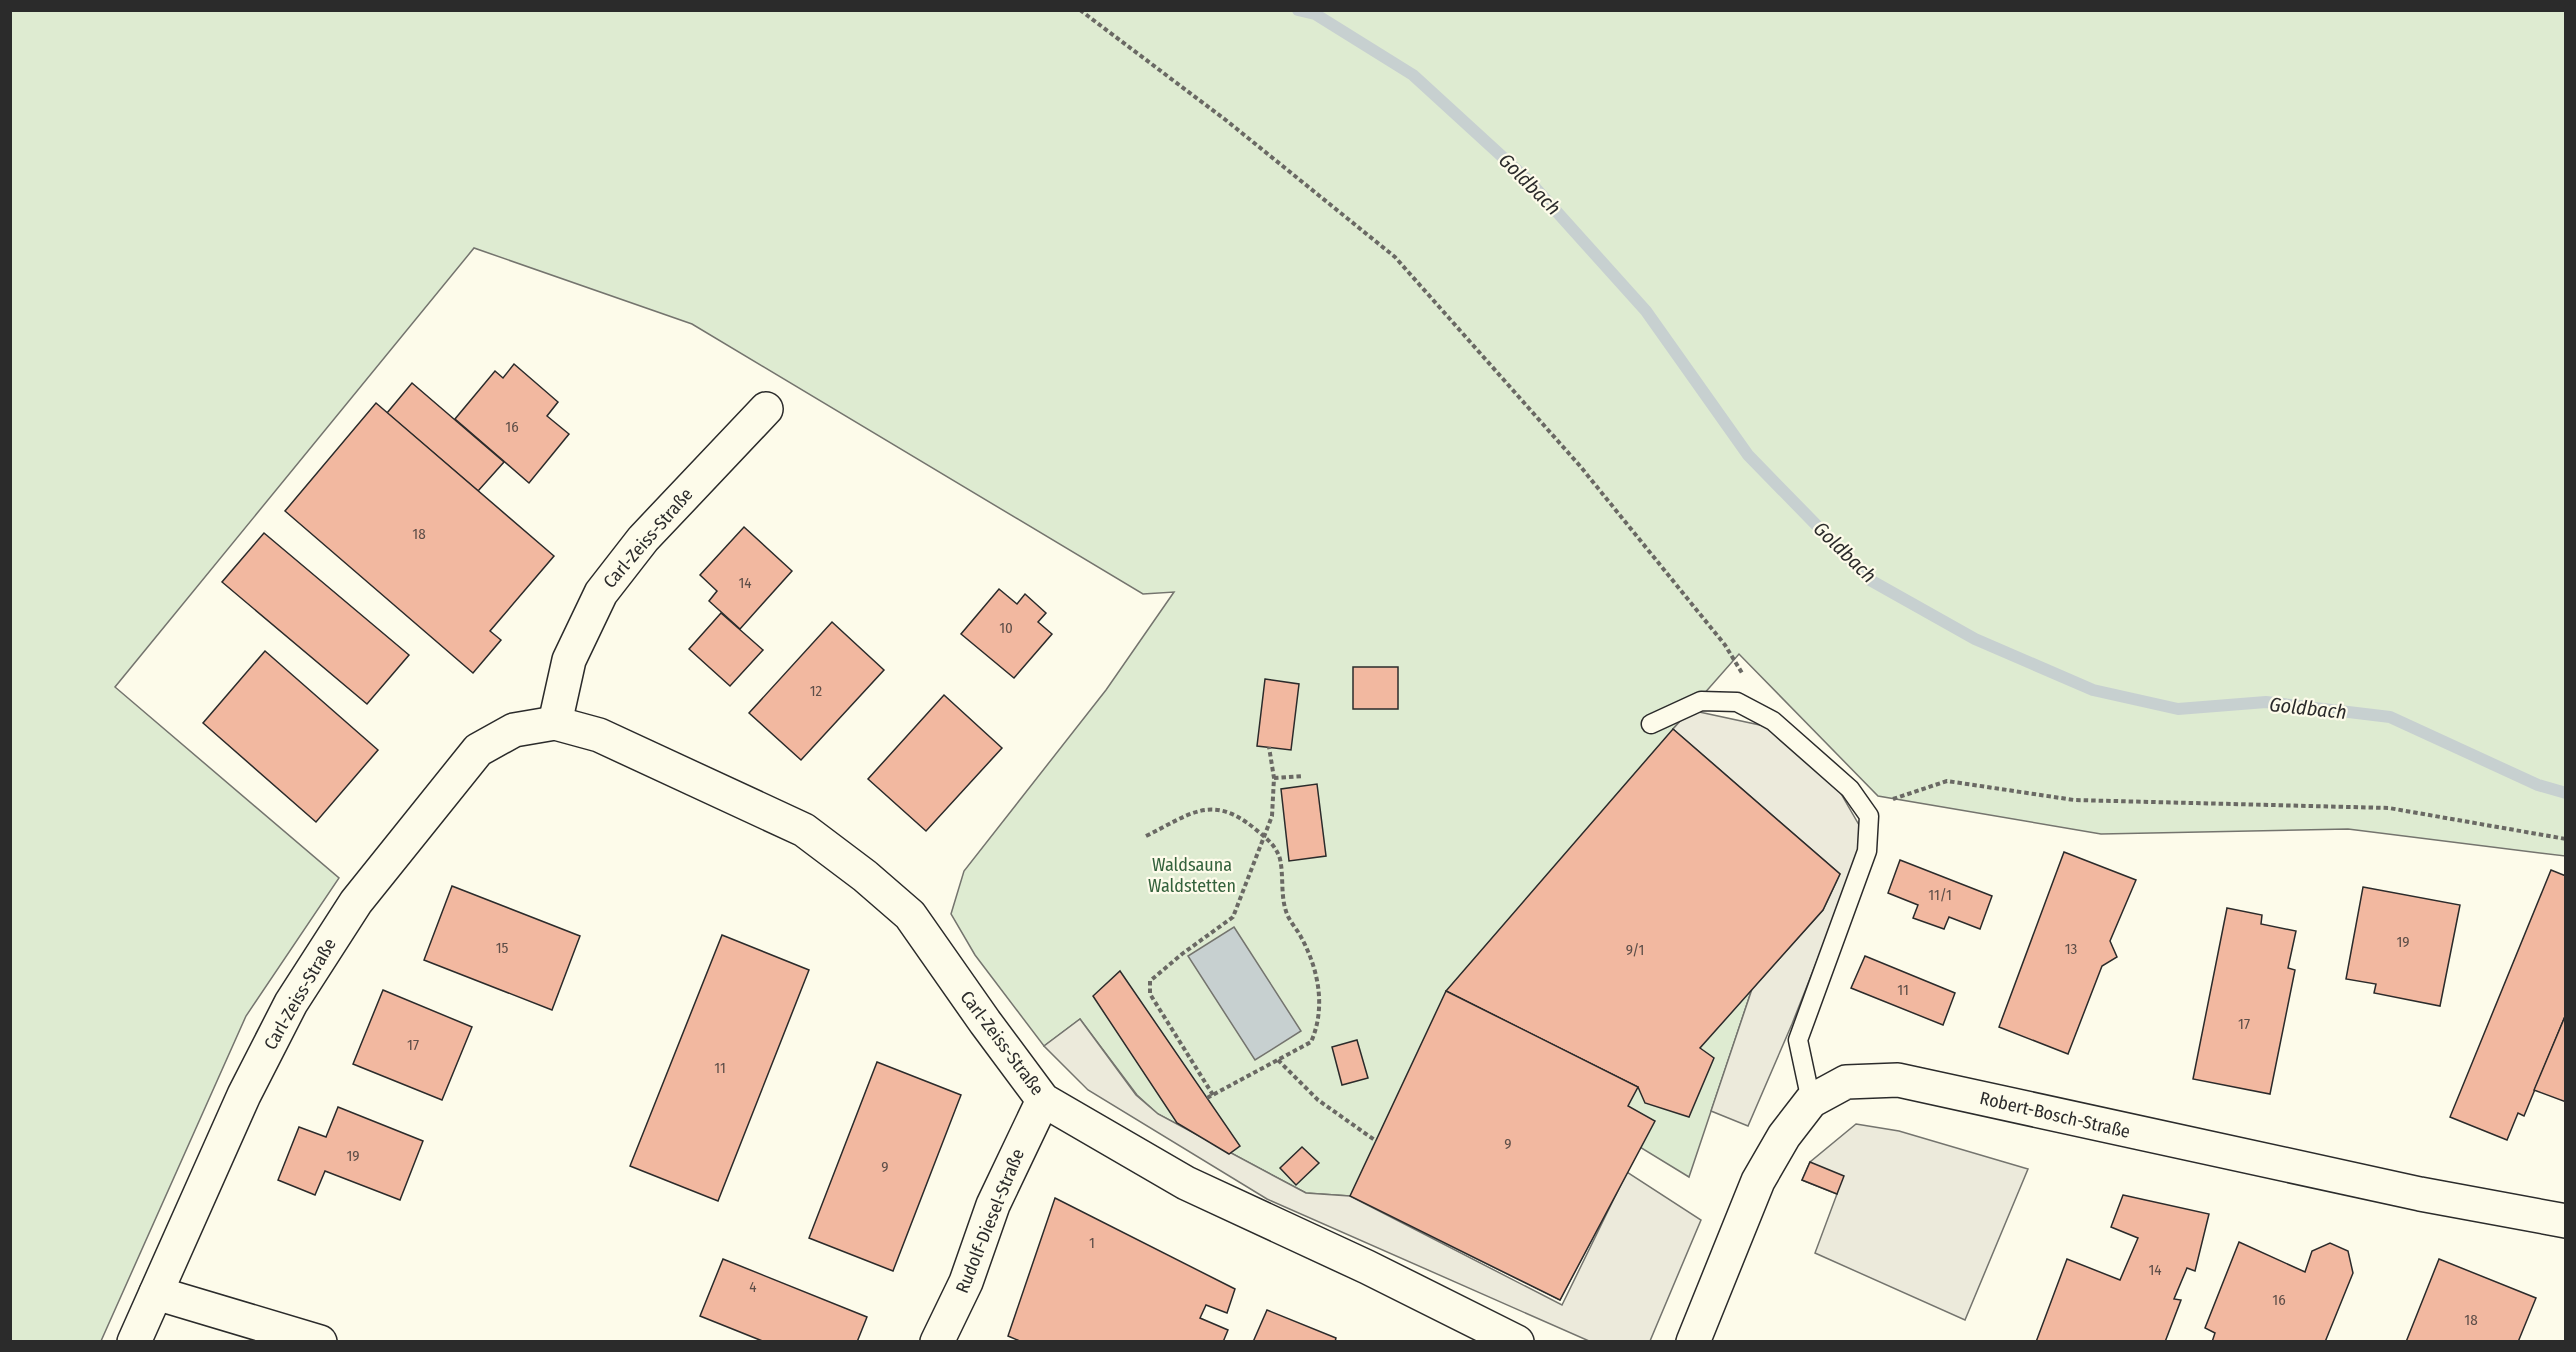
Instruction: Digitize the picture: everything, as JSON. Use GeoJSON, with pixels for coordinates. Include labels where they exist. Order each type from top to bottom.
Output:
{"type":"FeatureCollection","features":[{"type":"Feature","properties":{"kind":"street","name":"Carl-Zeiss-Straße"},"geometry":{"type":"LineString","coordinates":[[555,723],[568,660],[601,593],[643,539],[765,409]]}},
{"type":"Feature","properties":{"kind":"street","name":"Carl-Zeiss-Straße"},"geometry":{"type":"LineString","coordinates":[[134,1341],[244,1095],[291,1003],[356,902],[478,750],[514,730],[555,723],[599,735],[804,830],[865,876],[910,915],[1043,1100],[1186,1183],[1366,1267],[1516,1341]]}},
{"type":"Feature","properties":{"kind":"street","name":"Robert-Bosch-Straße"},"geometry":{"type":"LineString","coordinates":[[1693,1341],[1758,1181],[1784,1136],[1811,1101],[1846,1082],[1898,1080],[2409,1192],[2565,1221]]}},
{"type":"Feature","properties":{"kind":"street","name":"Rudolf-Diesel-Straße"},"geometry":{"type":"LineString","coordinates":[[937,1341],[966,1282],[993,1204],[1043,1100]]}},
{"type":"Feature","properties":{"kind":"street"},"geometry":{"type":"LineString","coordinates":[[156,1293],[320,1341]]}},
{"type":"Feature","properties":{"kind":"lane"},"geometry":{"type":"LineString","coordinates":[[1651,724],[1701,701],[1737,702],[1773,721],[1850,789],[1869,816],[1867,851],[1798,1040],[1811,1101]]}},
{"type":"Feature","properties":{"kind":"path"},"geometry":{"type":"LineString","coordinates":[[1080,10],[1227,121],[1395,257],[1580,466],[1725,645],[1743,674]]}},
{"type":"Feature","properties":{"kind":"path"},"geometry":{"type":"LineString","coordinates":[[1213,1095],[1150,994],[1150,981],[1182,954],[1233,917],[1272,816],[1274,778],[1269,747]]}},
{"type":"Feature","properties":{"kind":"path"},"geometry":{"type":"LineString","coordinates":[[1274,778],[1303,776]]}},
{"type":"Feature","properties":{"kind":"path"},"geometry":{"type":"LineString","coordinates":[[1850,789],[1895,799],[1947,781],[2074,800],[2389,808],[2565,840]]}},
{"type":"Feature","properties":{"kind":"path"},"geometry":{"type":"LineString","coordinates":[[1146,836],[1196,812],[1213,808],[1229,811],[1265,836],[1274,846],[1280,859],[1282,894],[1287,914],[1301,938],[1318,980],[1318,1025],[1311,1042],[1207,1098]]}},
{"type":"Feature","properties":{"kind":"path"},"geometry":{"type":"LineString","coordinates":[[1278,1060],[1318,1100],[1376,1142]]}},
{"type":"Feature","properties":{"kind":"green space","name":"Waldsauna Waldstetten"},"geometry":{"type":"Polygon","coordinates":[[[10,11],[2565,11],[2565,856],[2348,829],[2101,834],[1878,796],[1739,654],[1673,729],[1840,874],[1823,910],[1752,989],[1689,1177],[1640,1147],[1560,1300],[1350,1196],[1306,1193],[1158,1114],[1137,1095],[1080,1019],[1044,1046],[975,955],[951,914],[964,871],[1106,690],[1174,592],[1143,594],[692,324],[474,248],[115,687],[339,878],[246,1016],[101,1341],[11,1341],[10,11]]]}},
{"type":"Feature","properties":{"kind":"shaded area"},"geometry":{"type":"Polygon","coordinates":[[[1690,710],[1769,727],[1840,792],[1859,825],[1860,852],[1792,1024],[1748,1126],[1711,1111],[1752,989],[1823,910],[1840,874],[1673,729],[1690,710]]]}},
{"type":"Feature","properties":{"kind":"shaded area"},"geometry":{"type":"Polygon","coordinates":[[[1234,927],[1301,1031],[1255,1060],[1188,956],[1234,927]]]}},
{"type":"Feature","properties":{"kind":"shaded area"},"geometry":{"type":"Polygon","coordinates":[[[1080,1019],[1136,1095],[1158,1114],[1306,1193],[1350,1196],[1562,1305],[1627,1172],[1701,1220],[1650,1341],[1589,1341],[1267,1199],[1088,1090],[1044,1046],[1080,1019]]]}},
{"type":"Feature","properties":{"kind":"shaded area"},"geometry":{"type":"Polygon","coordinates":[[[1856,1124],[1899,1131],[2028,1169],[1965,1320],[1815,1253],[1837,1194],[1802,1180],[1810,1162],[1856,1124]]]}},
{"type":"Feature","properties":{"kind":"building"},"geometry":{"type":"Polygon","coordinates":[[[514,364],[558,402],[547,416],[569,434],[529,483],[455,419],[495,371],[503,378],[514,364]]]}},
{"type":"Feature","properties":{"kind":"building"},"geometry":{"type":"Polygon","coordinates":[[[412,383],[504,462],[478,491],[387,413],[412,383]]]}},
{"type":"Feature","properties":{"kind":"building"},"geometry":{"type":"Polygon","coordinates":[[[376,403],[554,556],[490,631],[501,640],[473,673],[285,511],[376,403]]]}},
{"type":"Feature","properties":{"kind":"building"},"geometry":{"type":"Polygon","coordinates":[[[744,527],[792,571],[740,629],[709,601],[717,591],[700,575],[744,527]]]}},
{"type":"Feature","properties":{"kind":"building"},"geometry":{"type":"Polygon","coordinates":[[[264,533],[409,655],[367,704],[222,582],[264,533]]]}},
{"type":"Feature","properties":{"kind":"building"},"geometry":{"type":"Polygon","coordinates":[[[999,589],[1017,604],[1025,594],[1046,613],[1038,622],[1052,634],[1014,678],[961,634],[999,589]]]}},
{"type":"Feature","properties":{"kind":"building"},"geometry":{"type":"Polygon","coordinates":[[[721,613],[763,650],[730,686],[689,649],[721,613]]]}},
{"type":"Feature","properties":{"kind":"building"},"geometry":{"type":"Polygon","coordinates":[[[832,622],[884,670],[801,760],[749,713],[832,622]]]}},
{"type":"Feature","properties":{"kind":"building"},"geometry":{"type":"Polygon","coordinates":[[[265,651],[378,750],[316,822],[203,723],[265,651]]]}},
{"type":"Feature","properties":{"kind":"building"},"geometry":{"type":"Polygon","coordinates":[[[1353,667],[1398,667],[1398,709],[1353,709],[1353,667]]]}},
{"type":"Feature","properties":{"kind":"building"},"geometry":{"type":"Polygon","coordinates":[[[1265,679],[1299,684],[1291,750],[1257,746],[1265,679]]]}},
{"type":"Feature","properties":{"kind":"building"},"geometry":{"type":"Polygon","coordinates":[[[944,695],[1002,748],[926,831],[868,779],[944,695]]]}},
{"type":"Feature","properties":{"kind":"building"},"geometry":{"type":"Polygon","coordinates":[[[1673,729],[1840,874],[1823,910],[1700,1048],[1714,1058],[1689,1117],[1645,1103],[1638,1087],[1446,991],[1673,729]]]}},
{"type":"Feature","properties":{"kind":"building"},"geometry":{"type":"Polygon","coordinates":[[[1317,784],[1326,856],[1289,861],[1281,789],[1317,784]]]}},
{"type":"Feature","properties":{"kind":"building"},"geometry":{"type":"Polygon","coordinates":[[[2064,852],[2136,880],[2110,941],[2117,957],[2102,966],[2068,1054],[1999,1027],[2064,852]]]}},
{"type":"Feature","properties":{"kind":"building"},"geometry":{"type":"Polygon","coordinates":[[[1900,860],[1992,896],[1980,929],[1949,917],[1944,929],[1913,918],[1918,905],[1888,893],[1900,860]]]}},
{"type":"Feature","properties":{"kind":"building"},"geometry":{"type":"Polygon","coordinates":[[[2551,870],[2566,876],[2566,1014],[2524,1116],[2518,1113],[2507,1140],[2450,1117],[2551,870]]]}},
{"type":"Feature","properties":{"kind":"building"},"geometry":{"type":"Polygon","coordinates":[[[452,886],[580,936],[552,1010],[424,960],[452,886]]]}},
{"type":"Feature","properties":{"kind":"building"},"geometry":{"type":"Polygon","coordinates":[[[2363,887],[2460,905],[2440,1006],[2374,993],[2376,984],[2346,979],[2363,887]]]}},
{"type":"Feature","properties":{"kind":"building"},"geometry":{"type":"Polygon","coordinates":[[[2227,908],[2262,915],[2261,924],[2296,931],[2288,968],[2295,970],[2270,1094],[2193,1079],[2227,908]]]}},
{"type":"Feature","properties":{"kind":"building"},"geometry":{"type":"Polygon","coordinates":[[[722,935],[809,970],[718,1201],[630,1166],[722,935]]]}},
{"type":"Feature","properties":{"kind":"building"},"geometry":{"type":"Polygon","coordinates":[[[1865,956],[1955,993],[1943,1025],[1851,988],[1865,956]]]}},
{"type":"Feature","properties":{"kind":"building"},"geometry":{"type":"Polygon","coordinates":[[[1120,971],[1240,1146],[1229,1154],[1177,1123],[1093,996],[1120,971]]]}},
{"type":"Feature","properties":{"kind":"building"},"geometry":{"type":"Polygon","coordinates":[[[383,990],[472,1027],[442,1100],[353,1064],[383,990]]]}},
{"type":"Feature","properties":{"kind":"building"},"geometry":{"type":"Polygon","coordinates":[[[1446,991],[1638,1087],[1628,1106],[1655,1121],[1560,1300],[1350,1196],[1446,991]]]}},
{"type":"Feature","properties":{"kind":"building"},"geometry":{"type":"Polygon","coordinates":[[[2566,1014],[2566,1102],[2534,1090],[2566,1014]]]}},
{"type":"Feature","properties":{"kind":"building"},"geometry":{"type":"Polygon","coordinates":[[[1357,1040],[1368,1078],[1342,1085],[1332,1047],[1357,1040]]]}},
{"type":"Feature","properties":{"kind":"building"},"geometry":{"type":"Polygon","coordinates":[[[877,1062],[961,1095],[893,1271],[809,1238],[877,1062]]]}},
{"type":"Feature","properties":{"kind":"building"},"geometry":{"type":"Polygon","coordinates":[[[338,1107],[423,1141],[400,1200],[325,1171],[315,1195],[278,1180],[299,1127],[326,1137],[338,1107]]]}},
{"type":"Feature","properties":{"kind":"building"},"geometry":{"type":"Polygon","coordinates":[[[1302,1147],[1319,1163],[1296,1185],[1280,1168],[1302,1147]]]}},
{"type":"Feature","properties":{"kind":"building"},"geometry":{"type":"Polygon","coordinates":[[[1810,1162],[1844,1176],[1837,1194],[1802,1180],[1810,1162]]]}},
{"type":"Feature","properties":{"kind":"building"},"geometry":{"type":"Polygon","coordinates":[[[2123,1195],[2209,1214],[2195,1271],[2187,1268],[2174,1299],[2181,1300],[2165,1342],[2036,1342],[2067,1259],[2120,1280],[2138,1238],[2111,1227],[2123,1195]]]}},
{"type":"Feature","properties":{"kind":"building"},"geometry":{"type":"Polygon","coordinates":[[[1055,1198],[1235,1289],[1227,1313],[1206,1305],[1200,1318],[1228,1330],[1223,1342],[1022,1342],[1008,1336],[1055,1198]]]}},
{"type":"Feature","properties":{"kind":"building"},"geometry":{"type":"Polygon","coordinates":[[[2239,1242],[2305,1272],[2312,1251],[2330,1243],[2348,1251],[2353,1273],[2325,1342],[2212,1342],[2215,1333],[2205,1328],[2239,1242]]]}},
{"type":"Feature","properties":{"kind":"building"},"geometry":{"type":"Polygon","coordinates":[[[723,1259],[867,1317],[857,1342],[765,1342],[700,1316],[723,1259]]]}},
{"type":"Feature","properties":{"kind":"building"},"geometry":{"type":"Polygon","coordinates":[[[2439,1259],[2536,1298],[2518,1342],[2406,1342],[2439,1259]]]}},
{"type":"Feature","properties":{"kind":"building"},"geometry":{"type":"Polygon","coordinates":[[[1267,1310],[1336,1338],[1335,1342],[1253,1342],[1267,1310]]]}},
{"type":"Feature","properties":{"kind":"waterway","name":"Goldbach"},"geometry":{"type":"LineString","coordinates":[[1298,10],[1315,14],[1413,75],[1530,182],[1646,311],[1748,455],[1870,580],[1975,639],[2093,690],[2178,709],[2266,702],[2390,717],[2538,785],[2566,793]]}}]}
